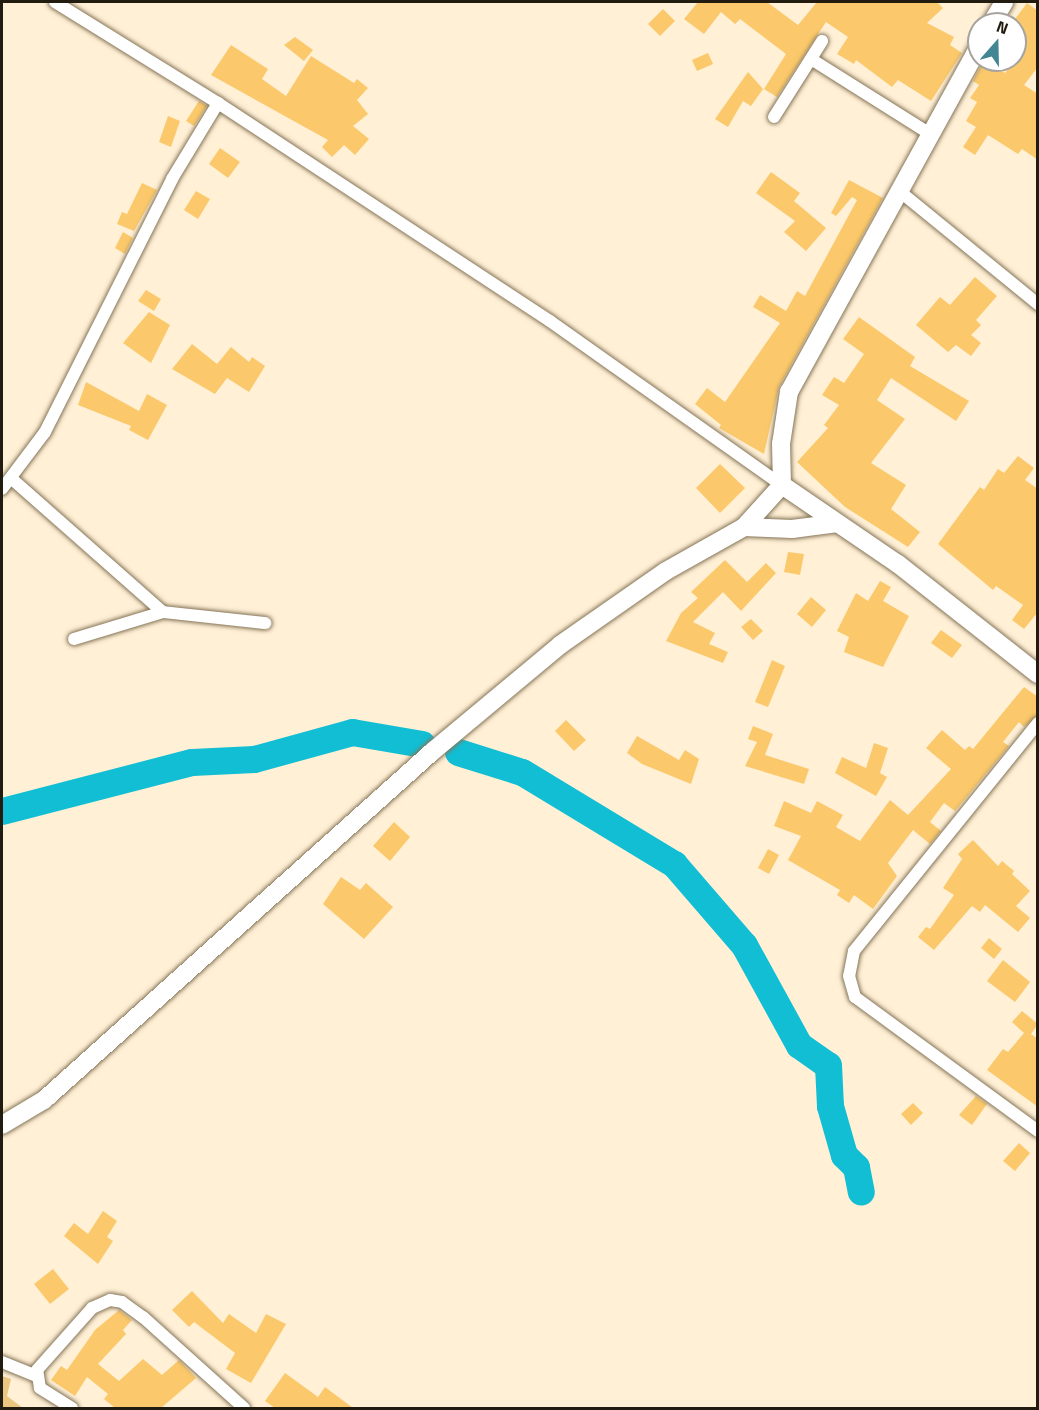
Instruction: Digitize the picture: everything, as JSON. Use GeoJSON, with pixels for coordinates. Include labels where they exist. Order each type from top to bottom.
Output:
{"type":"FeatureCollection","features":[{"type":"Feature","properties":{"kind":"main road"},"geometry":{"type":"LineString","coordinates":[[2,1125],[44,1100],[433,751],[560,645],[666,571],[744,526],[782,485],[781,444],[789,392],[967,68]]}},
{"type":"Feature","properties":{"kind":"main road"},"geometry":{"type":"LineString","coordinates":[[782,485],[968,616],[1038,674]]}},
{"type":"Feature","properties":{"kind":"main road"},"geometry":{"type":"LineString","coordinates":[[744,526],[792,529],[838,523]]}},
{"type":"Feature","properties":{"kind":"street"},"geometry":{"type":"LineString","coordinates":[[55,2],[218,103],[550,321],[782,485]]}},
{"type":"Feature","properties":{"kind":"street"},"geometry":{"type":"LineString","coordinates":[[774,117],[822,40]]}},
{"type":"Feature","properties":{"kind":"street"},"geometry":{"type":"LineString","coordinates":[[811,59],[930,134]]}},
{"type":"Feature","properties":{"kind":"street"},"geometry":{"type":"LineString","coordinates":[[2,489],[12,480],[45,432],[172,179],[218,103]]}},
{"type":"Feature","properties":{"kind":"street"},"geometry":{"type":"LineString","coordinates":[[898,190],[1038,304]]}},
{"type":"Feature","properties":{"kind":"street"},"geometry":{"type":"LineString","coordinates":[[12,480],[162,612]]}},
{"type":"Feature","properties":{"kind":"street"},"geometry":{"type":"LineString","coordinates":[[74,639],[162,612],[265,623]]}},
{"type":"Feature","properties":{"kind":"street"},"geometry":{"type":"LineString","coordinates":[[1038,723],[854,951],[849,976],[855,997],[1038,1131]]}},
{"type":"Feature","properties":{"kind":"street"},"geometry":{"type":"LineString","coordinates":[[36,1376],[92,1308],[110,1300],[122,1302],[143,1317],[244,1408]]}},
{"type":"Feature","properties":{"kind":"street"},"geometry":{"type":"LineString","coordinates":[[2,1362],[36,1376],[40,1388],[72,1408]]}},
{"type":"Feature","properties":{"kind":"shaded area"},"geometry":{"type":"Polygon","coordinates":[[[2,1376],[11,1379],[7,1396],[23,1408],[2,1408],[2,1376]]]}},
{"type":"Feature","properties":{"kind":"building"},"geometry":{"type":"Polygon","coordinates":[[[698,2],[767,2],[798,25],[817,2],[937,2],[943,8],[927,23],[954,37],[950,45],[962,53],[931,101],[898,80],[892,87],[856,60],[854,64],[837,54],[848,37],[826,22],[777,97],[764,89],[786,54],[740,19],[735,24],[721,12],[704,34],[684,19],[698,2]]]}},
{"type":"Feature","properties":{"kind":"building"},"geometry":{"type":"Polygon","coordinates":[[[1027,3],[1038,11],[1038,67],[1024,85],[1038,94],[1038,160],[1022,149],[1018,154],[988,135],[975,155],[963,147],[976,127],[966,121],[977,102],[970,98],[979,85],[973,81],[978,72],[1027,72],[1027,12],[1020,12],[1027,3]]]}},
{"type":"Feature","properties":{"kind":"building"},"geometry":{"type":"Polygon","coordinates":[[[663,9],[675,21],[660,36],[648,24],[663,9]]]}},
{"type":"Feature","properties":{"kind":"building"},"geometry":{"type":"Polygon","coordinates":[[[295,37],[313,50],[304,61],[284,45],[295,37]]]}},
{"type":"Feature","properties":{"kind":"building"},"geometry":{"type":"Polygon","coordinates":[[[231,45],[268,69],[262,79],[286,96],[311,56],[354,83],[357,79],[368,88],[357,100],[368,114],[353,126],[369,139],[355,155],[344,145],[332,157],[322,147],[328,140],[211,75],[231,45]]]}},
{"type":"Feature","properties":{"kind":"building"},"geometry":{"type":"Polygon","coordinates":[[[708,53],[713,64],[697,71],[692,60],[708,53]]]}},
{"type":"Feature","properties":{"kind":"building"},"geometry":{"type":"Polygon","coordinates":[[[748,72],[763,89],[751,106],[743,101],[728,127],[715,119],[748,72]]]}},
{"type":"Feature","properties":{"kind":"building"},"geometry":{"type":"Polygon","coordinates":[[[199,101],[207,106],[194,126],[186,121],[199,101]]]}},
{"type":"Feature","properties":{"kind":"building"},"geometry":{"type":"Polygon","coordinates":[[[168,116],[180,121],[171,147],[159,142],[168,116]]]}},
{"type":"Feature","properties":{"kind":"building"},"geometry":{"type":"Polygon","coordinates":[[[220,148],[240,162],[228,178],[209,164],[220,148]]]}},
{"type":"Feature","properties":{"kind":"building"},"geometry":{"type":"Polygon","coordinates":[[[771,172],[800,193],[794,201],[826,228],[806,251],[784,232],[795,221],[756,193],[771,172]]]}},
{"type":"Feature","properties":{"kind":"building"},"geometry":{"type":"Polygon","coordinates":[[[849,180],[883,198],[779,387],[764,454],[719,428],[721,425],[695,404],[707,388],[725,402],[780,323],[753,307],[760,295],[786,311],[797,291],[805,296],[857,200],[852,197],[836,216],[831,213],[849,180]]]}},
{"type":"Feature","properties":{"kind":"building"},"geometry":{"type":"Polygon","coordinates":[[[142,183],[157,190],[134,231],[117,224],[122,212],[127,214],[142,183]]]}},
{"type":"Feature","properties":{"kind":"building"},"geometry":{"type":"Polygon","coordinates":[[[196,191],[210,199],[198,219],[184,210],[196,191]]]}},
{"type":"Feature","properties":{"kind":"building"},"geometry":{"type":"Polygon","coordinates":[[[123,232],[133,238],[125,254],[115,248],[123,232]]]}},
{"type":"Feature","properties":{"kind":"building"},"geometry":{"type":"Polygon","coordinates":[[[975,277],[997,296],[976,320],[981,325],[971,335],[981,343],[971,356],[956,345],[948,352],[916,325],[940,297],[950,305],[975,277]]]}},
{"type":"Feature","properties":{"kind":"building"},"geometry":{"type":"Polygon","coordinates":[[[146,290],[161,299],[154,311],[138,301],[146,290]]]}},
{"type":"Feature","properties":{"kind":"building"},"geometry":{"type":"Polygon","coordinates":[[[149,312],[170,325],[151,363],[123,343],[149,312]]]}},
{"type":"Feature","properties":{"kind":"building"},"geometry":{"type":"Polygon","coordinates":[[[859,317],[915,357],[910,366],[969,401],[956,421],[891,378],[877,400],[905,419],[871,463],[906,485],[891,509],[920,532],[908,547],[845,507],[797,462],[828,428],[824,425],[839,405],[822,395],[834,377],[844,383],[864,354],[843,339],[859,317]]]}},
{"type":"Feature","properties":{"kind":"building"},"geometry":{"type":"Polygon","coordinates":[[[192,344],[217,364],[231,347],[249,362],[252,357],[265,366],[249,392],[227,378],[215,394],[172,369],[192,344]]]}},
{"type":"Feature","properties":{"kind":"building"},"geometry":{"type":"Polygon","coordinates":[[[86,382],[139,411],[147,394],[167,405],[148,440],[129,430],[131,426],[78,405],[86,382]]]}},
{"type":"Feature","properties":{"kind":"building"},"geometry":{"type":"Polygon","coordinates":[[[1018,456],[1034,468],[1025,480],[1038,489],[1038,612],[1024,629],[1012,620],[1023,605],[996,586],[993,590],[938,544],[980,487],[984,490],[998,469],[1004,473],[1018,456]]]}},
{"type":"Feature","properties":{"kind":"building"},"geometry":{"type":"Polygon","coordinates":[[[720,464],[745,488],[720,513],[696,488],[720,464]]]}},
{"type":"Feature","properties":{"kind":"building"},"geometry":{"type":"Polygon","coordinates":[[[788,552],[804,554],[800,575],[784,572],[788,552]]]}},
{"type":"Feature","properties":{"kind":"building"},"geometry":{"type":"Polygon","coordinates":[[[725,560],[747,582],[766,563],[776,573],[741,611],[723,592],[693,622],[715,633],[709,644],[728,652],[723,663],[666,641],[681,613],[698,598],[691,592],[725,560]]]}},
{"type":"Feature","properties":{"kind":"building"},"geometry":{"type":"Polygon","coordinates":[[[880,581],[891,587],[883,601],[909,616],[883,667],[844,652],[849,637],[837,631],[856,593],[868,601],[880,581]]]}},
{"type":"Feature","properties":{"kind":"building"},"geometry":{"type":"Polygon","coordinates":[[[811,597],[826,610],[812,627],[797,614],[811,597]]]}},
{"type":"Feature","properties":{"kind":"building"},"geometry":{"type":"Polygon","coordinates":[[[751,619],[763,631],[753,640],[741,627],[751,619]]]}},
{"type":"Feature","properties":{"kind":"building"},"geometry":{"type":"Polygon","coordinates":[[[941,630],[962,645],[952,658],[931,643],[941,630]]]}},
{"type":"Feature","properties":{"kind":"building"},"geometry":{"type":"Polygon","coordinates":[[[772,660],[785,666],[768,707],[755,702],[772,660]]]}},
{"type":"Feature","properties":{"kind":"building"},"geometry":{"type":"Polygon","coordinates":[[[1024,687],[1038,697],[1038,715],[1024,727],[1019,722],[1003,742],[1009,746],[955,811],[944,803],[930,822],[941,831],[930,844],[913,830],[888,863],[897,876],[873,909],[854,895],[849,903],[837,895],[840,890],[788,860],[801,836],[774,826],[784,801],[811,813],[817,801],[843,815],[836,827],[860,841],[890,800],[908,815],[951,769],[926,748],[942,730],[965,750],[969,746],[973,749],[1024,687]]]}},
{"type":"Feature","properties":{"kind":"building"},"geometry":{"type":"Polygon","coordinates":[[[566,720],[586,740],[574,751],[555,731],[566,720]]]}},
{"type":"Feature","properties":{"kind":"building"},"geometry":{"type":"Polygon","coordinates":[[[753,726],[773,734],[765,755],[809,769],[804,784],[745,766],[757,742],[748,739],[753,726]]]}},
{"type":"Feature","properties":{"kind":"building"},"geometry":{"type":"Polygon","coordinates":[[[637,736],[679,760],[685,750],[699,759],[691,784],[642,764],[627,753],[637,736]]]}},
{"type":"Feature","properties":{"kind":"building"},"geometry":{"type":"Polygon","coordinates":[[[874,743],[888,748],[880,773],[887,777],[876,796],[835,773],[842,757],[866,768],[874,743]]]}},
{"type":"Feature","properties":{"kind":"building"},"geometry":{"type":"Polygon","coordinates":[[[394,822],[410,837],[390,861],[373,846],[394,822]]]}},
{"type":"Feature","properties":{"kind":"building"},"geometry":{"type":"Polygon","coordinates":[[[973,840],[998,866],[1002,861],[1014,871],[1012,874],[1030,891],[1016,906],[1030,918],[1018,932],[985,905],[980,912],[972,906],[934,950],[918,937],[926,927],[930,929],[954,895],[943,888],[962,859],[958,854],[973,840]]]}},
{"type":"Feature","properties":{"kind":"building"},"geometry":{"type":"Polygon","coordinates":[[[768,849],[779,855],[769,874],[758,868],[768,849]]]}},
{"type":"Feature","properties":{"kind":"building"},"geometry":{"type":"Polygon","coordinates":[[[341,877],[360,890],[366,883],[393,907],[364,939],[323,904],[341,877]]]}},
{"type":"Feature","properties":{"kind":"building"},"geometry":{"type":"Polygon","coordinates":[[[989,938],[1002,949],[994,959],[981,948],[989,938]]]}},
{"type":"Feature","properties":{"kind":"building"},"geometry":{"type":"Polygon","coordinates":[[[1003,960],[1030,982],[1015,1002],[987,981],[1003,960]]]}},
{"type":"Feature","properties":{"kind":"building"},"geometry":{"type":"Polygon","coordinates":[[[1022,1011],[1038,1024],[1031,1034],[1038,1039],[1038,1107],[987,1070],[1003,1049],[1008,1052],[1024,1033],[1012,1022],[1022,1011]]]}},
{"type":"Feature","properties":{"kind":"building"},"geometry":{"type":"Polygon","coordinates":[[[976,1096],[987,1104],[972,1125],[959,1115],[976,1096]]]}},
{"type":"Feature","properties":{"kind":"building"},"geometry":{"type":"Polygon","coordinates":[[[913,1103],[923,1113],[911,1125],[901,1114],[913,1103]]]}},
{"type":"Feature","properties":{"kind":"building"},"geometry":{"type":"Polygon","coordinates":[[[1019,1143],[1030,1153],[1015,1171],[1003,1161],[1019,1143]]]}},
{"type":"Feature","properties":{"kind":"building"},"geometry":{"type":"Polygon","coordinates":[[[103,1211],[117,1221],[107,1237],[113,1241],[98,1264],[64,1236],[74,1223],[88,1234],[103,1211]]]}},
{"type":"Feature","properties":{"kind":"building"},"geometry":{"type":"Polygon","coordinates":[[[53,1269],[69,1289],[50,1304],[34,1284],[53,1269]]]}},
{"type":"Feature","properties":{"kind":"building"},"geometry":{"type":"Polygon","coordinates":[[[192,1291],[223,1323],[229,1314],[256,1333],[266,1314],[286,1324],[251,1383],[226,1369],[235,1353],[194,1322],[189,1327],[172,1310],[192,1291]]]}},
{"type":"Feature","properties":{"kind":"building"},"geometry":{"type":"Polygon","coordinates":[[[119,1310],[132,1320],[123,1330],[126,1334],[98,1364],[119,1381],[143,1359],[162,1375],[179,1360],[196,1378],[161,1408],[115,1408],[104,1399],[108,1394],[87,1377],[75,1396],[51,1380],[61,1366],[67,1370],[95,1330],[119,1310]]]}},
{"type":"Feature","properties":{"kind":"building"},"geometry":{"type":"Polygon","coordinates":[[[285,1373],[318,1397],[325,1387],[353,1408],[275,1408],[265,1401],[285,1373]]]}},
{"type":"Feature","properties":{"kind":"waterway"},"geometry":{"type":"LineString","coordinates":[[2,811],[192,762],[254,759],[352,732],[422,744]]}},
{"type":"Feature","properties":{"kind":"waterway"},"geometry":{"type":"LineString","coordinates":[[458,752],[522,772],[674,864],[744,945],[799,1045],[828,1065],[830,1106],[844,1155],[856,1167],[861,1192]]}}]}
